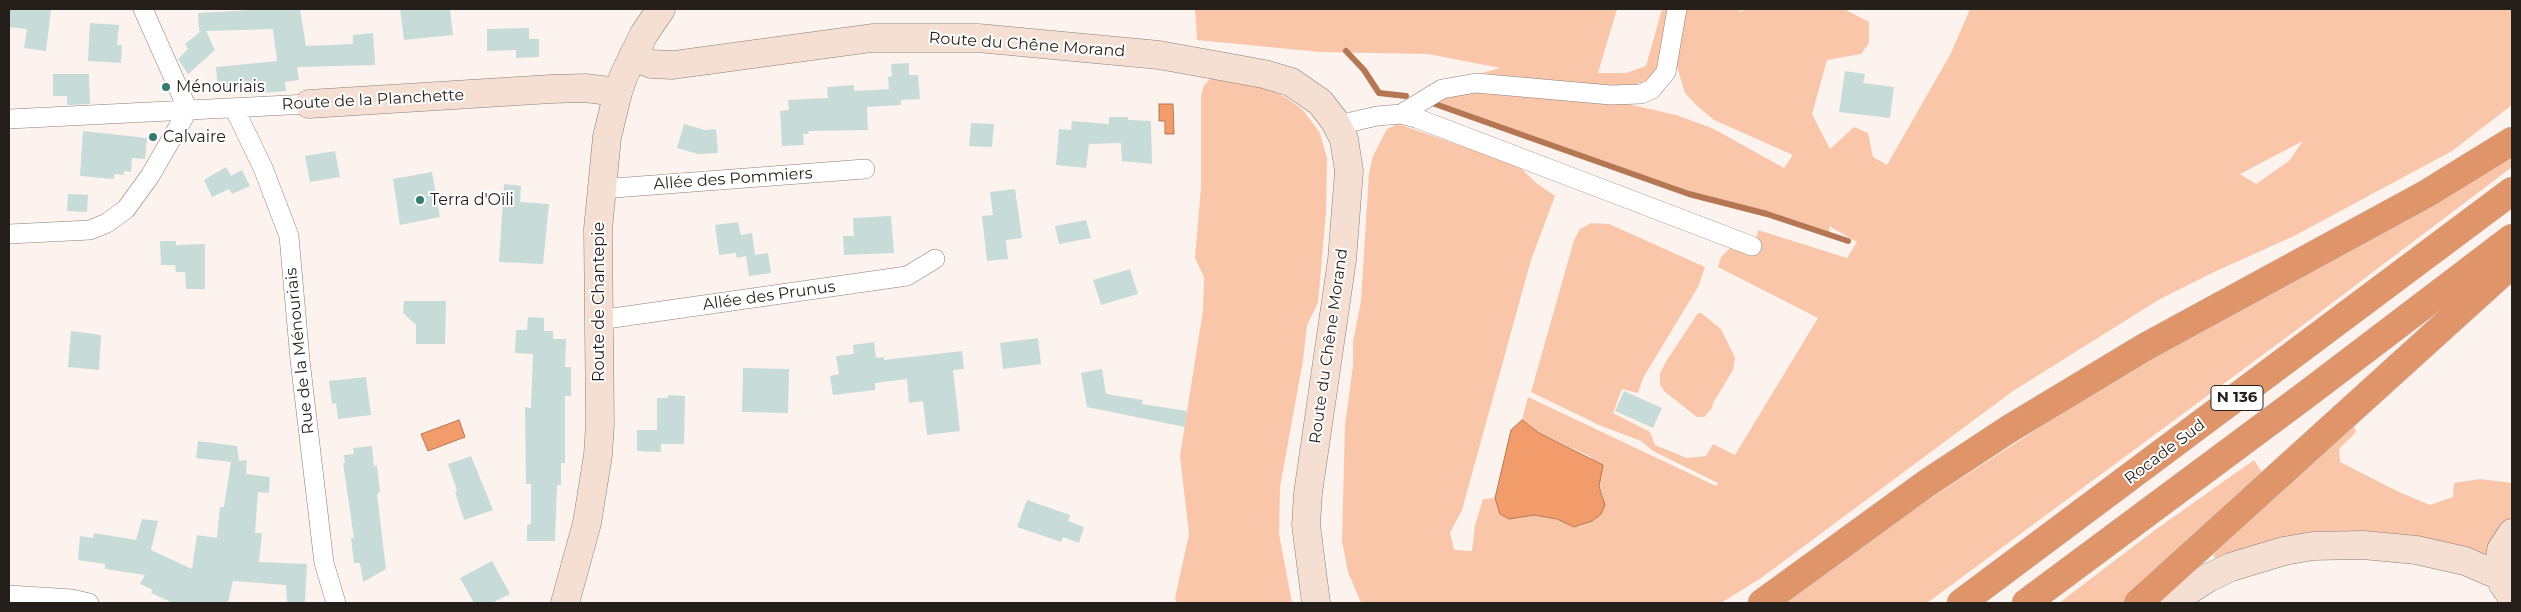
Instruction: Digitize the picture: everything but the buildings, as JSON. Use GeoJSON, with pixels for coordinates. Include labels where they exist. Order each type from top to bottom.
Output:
{"type":"FeatureCollection","features":[{"type":"Feature","properties":{"kind":"highway"},"geometry":{"type":"LineString","coordinates":[[1762,603],[1927,483],[2009,429],[2145,347],[2426,194],[2512,141]]}},
{"type":"Feature","properties":{"kind":"highway","name":"Rocade Sud"},"geometry":{"type":"LineString","coordinates":[[1961,603],[2512,191]]}},
{"type":"Feature","properties":{"kind":"highway","name":"N 136"},"geometry":{"type":"LineString","coordinates":[[2026,603],[2307,394],[2512,238]]}},
{"type":"Feature","properties":{"kind":"highway"},"geometry":{"type":"LineString","coordinates":[[2138,603],[2512,264]]}},
{"type":"Feature","properties":{"kind":"main road","name":"Route de Chantepie"},"geometry":{"type":"LineString","coordinates":[[566,603],[594,485],[600,424],[598,229],[607,138],[618,92],[633,56],[661,9]]}},
{"type":"Feature","properties":{"kind":"main road","name":"Route du Chêne Morand"},"geometry":{"type":"LineString","coordinates":[[633,56],[651,64],[673,65],[840,41],[906,37],[978,38],[1159,55],[1278,77],[1302,88],[1320,102],[1340,130],[1348,154],[1348,183],[1328,367],[1308,493],[1306,525],[1316,603]]}},
{"type":"Feature","properties":{"kind":"main road","name":"Route de la Planchette"},"geometry":{"type":"LineString","coordinates":[[309,104],[550,89],[585,88],[618,92]]}},
{"type":"Feature","properties":{"kind":"main road"},"geometry":{"type":"LineString","coordinates":[[2504,590],[2501,550],[2512,533]]}},
{"type":"Feature","properties":{"kind":"main road"},"geometry":{"type":"LineString","coordinates":[[2169,603],[2208,578],[2231,567],[2284,551],[2314,546],[2363,545],[2416,550],[2465,561],[2504,590]]}},
{"type":"Feature","properties":{"kind":"main road","name":"Route du Chêne Morand"},"geometry":{"type":"LineString","coordinates":[[1310,563],[1331,603]]}},
{"type":"Feature","properties":{"kind":"street"},"geometry":{"type":"LineString","coordinates":[[9,234],[90,230],[107,223],[126,209],[146,182],[188,110],[143,9]]}},
{"type":"Feature","properties":{"kind":"street"},"geometry":{"type":"LineString","coordinates":[[1401,114],[1442,89],[1476,83],[1610,96],[1641,94],[1652,89],[1666,72],[1677,9]]}},
{"type":"Feature","properties":{"kind":"street","name":"Route de la Planchette"},"geometry":{"type":"LineString","coordinates":[[9,119],[309,104]]}},
{"type":"Feature","properties":{"kind":"street","name":"Rue de la Ménouriais"},"geometry":{"type":"LineString","coordinates":[[234,108],[263,168],[289,236],[300,360],[324,563],[336,603]]}},
{"type":"Feature","properties":{"kind":"street"},"geometry":{"type":"LineString","coordinates":[[1340,130],[1351,122],[1377,116],[1401,114],[1752,246]]}},
{"type":"Feature","properties":{"kind":"street","name":"Allée des Pommiers"},"geometry":{"type":"LineString","coordinates":[[601,189],[865,169]]}},
{"type":"Feature","properties":{"kind":"street","name":"Allée des Prunus"},"geometry":{"type":"LineString","coordinates":[[599,320],[906,276],[935,260]]}},
{"type":"Feature","properties":{"kind":"street"},"geometry":{"type":"LineString","coordinates":[[9,594],[72,599],[89,603]]}},
{"type":"Feature","properties":{"kind":"shaded area"},"geometry":{"type":"Polygon","coordinates":[[[1195,9],[1617,9],[1598,73],[1626,73],[1646,66],[1662,9],[1672,9],[1663,60],[1653,74],[1644,82],[1622,88],[1575,85],[1482,73],[1500,68],[1428,54],[1320,52],[1197,40],[1195,9]]]}},
{"type":"Feature","properties":{"kind":"shaded area"},"geometry":{"type":"Polygon","coordinates":[[[1681,9],[1741,9],[1738,12],[1748,9],[1844,9],[1869,22],[1869,43],[1861,54],[1827,60],[1812,114],[1830,149],[1854,127],[1868,133],[1873,157],[1887,165],[1951,53],[1970,9],[2512,9],[2512,105],[2452,151],[2294,236],[2160,299],[2013,391],[1761,578],[1721,603],[1361,603],[1348,572],[1342,541],[1345,425],[1353,366],[1353,342],[1361,301],[1369,173],[1373,156],[1387,129],[1398,124],[1508,162],[1522,169],[1536,183],[1555,196],[1531,260],[1462,510],[1450,533],[1454,550],[1472,551],[1475,525],[1483,499],[1495,498],[1500,514],[1509,519],[1534,515],[1557,519],[1574,527],[1581,526],[1604,499],[1591,457],[1539,433],[1522,420],[1528,397],[1716,486],[1718,483],[1653,451],[1641,441],[1599,425],[1531,392],[1574,240],[1580,229],[1591,223],[1609,224],[1705,267],[1698,287],[1643,378],[1638,393],[1622,389],[1613,413],[1650,432],[1655,445],[1687,458],[1706,456],[1713,444],[1735,455],[1818,318],[1718,267],[1721,257],[1731,247],[1753,256],[1758,230],[1847,258],[1857,242],[1829,226],[1830,233],[1768,212],[1689,191],[1434,101],[1456,90],[1619,102],[1676,115],[1712,128],[1784,168],[1793,155],[1714,120],[1697,106],[1685,93],[1675,60],[1681,9]],[[2303,141],[2240,174],[2256,184],[2289,161],[2303,141]]]}},
{"type":"Feature","properties":{"kind":"shaded area"},"geometry":{"type":"Polygon","coordinates":[[[1211,78],[1267,88],[1287,98],[1303,110],[1320,133],[1327,158],[1326,212],[1318,303],[1307,325],[1303,360],[1280,487],[1279,534],[1292,603],[1177,603],[1175,598],[1189,534],[1180,456],[1203,310],[1204,277],[1195,258],[1201,187],[1201,96],[1204,85],[1211,78]]]}},
{"type":"Feature","properties":{"kind":"shaded area"},"geometry":{"type":"Polygon","coordinates":[[[1159,104],[1173,104],[1174,134],[1165,134],[1165,121],[1159,121],[1159,104]]]}},
{"type":"Feature","properties":{"kind":"shaded area"},"geometry":{"type":"Polygon","coordinates":[[[2512,148],[2512,167],[2299,328],[1927,603],[1785,603],[1917,507],[2102,387],[2512,148]]]}},
{"type":"Feature","properties":{"kind":"shaded area"},"geometry":{"type":"Polygon","coordinates":[[[1698,313],[1701,313],[1721,329],[1735,358],[1733,370],[1713,403],[1712,408],[1704,417],[1697,417],[1665,392],[1660,385],[1660,373],[1698,313]]]}},
{"type":"Feature","properties":{"kind":"shaded area"},"geometry":{"type":"Polygon","coordinates":[[[459,420],[465,437],[428,451],[421,434],[459,420]]]}},
{"type":"Feature","properties":{"kind":"shaded area"},"geometry":{"type":"Polygon","coordinates":[[[1522,420],[1539,433],[1603,465],[1599,486],[1605,505],[1601,514],[1592,521],[1574,527],[1557,519],[1534,515],[1509,519],[1500,514],[1495,498],[1511,430],[1522,420]]]}},
{"type":"Feature","properties":{"kind":"shaded area"},"geometry":{"type":"Polygon","coordinates":[[[2353,424],[2356,432],[2339,449],[2340,462],[2399,492],[2430,505],[2453,497],[2454,483],[2480,479],[2512,483],[2512,517],[2503,525],[2487,561],[2456,550],[2220,564],[2213,555],[2232,533],[2353,424]]]}},
{"type":"Feature","properties":{"kind":"shaded area"},"geometry":{"type":"Polygon","coordinates":[[[2254,460],[2263,474],[2123,603],[2059,603],[2155,530],[2254,460]]]}},
{"type":"Feature","properties":{"kind":"waterway"},"geometry":{"type":"LineString","coordinates":[[1346,51],[1364,70],[1379,93],[1406,96]]}},
{"type":"Feature","properties":{"kind":"waterway"},"geometry":{"type":"LineString","coordinates":[[1435,104],[1689,194],[1767,214],[1848,241]]}},
{"type":"Feature","properties":{"kind":"place","name":"Ménouriais"},"geometry":{"type":"Point","coordinates":[166,87]}},
{"type":"Feature","properties":{"kind":"place","name":"Calvaire"},"geometry":{"type":"Point","coordinates":[153,137]}},
{"type":"Feature","properties":{"kind":"place","name":"Terra d'Oïli"},"geometry":{"type":"Point","coordinates":[420,200]}}]}
